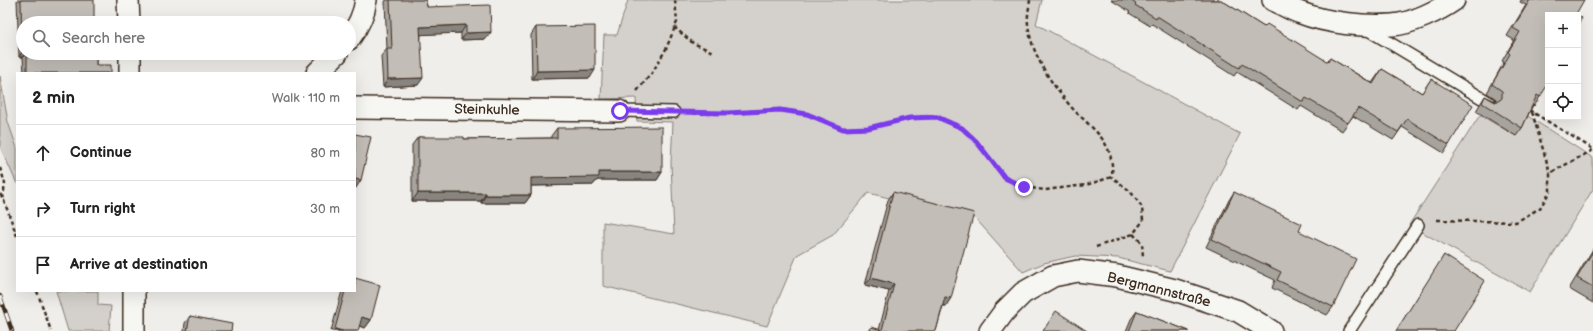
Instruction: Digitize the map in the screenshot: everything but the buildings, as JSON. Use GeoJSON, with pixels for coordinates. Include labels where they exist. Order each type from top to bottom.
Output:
{"type":"FeatureCollection","features":[{"type":"Feature","properties":{"kind":"street"},"geometry":{"type":"LineString","coordinates":[[128,0],[129,16]]}},
{"type":"Feature","properties":{"kind":"street"},"geometry":{"type":"LineString","coordinates":[[356,28],[365,10],[366,0]]}},
{"type":"Feature","properties":{"kind":"street"},"geometry":{"type":"LineString","coordinates":[[1273,0],[1300,13],[1318,19],[1360,25],[1393,25],[1424,17],[1454,0]]}},
{"type":"Feature","properties":{"kind":"street"},"geometry":{"type":"LineString","coordinates":[[130,60],[130,72]]}},
{"type":"Feature","properties":{"kind":"street"},"geometry":{"type":"LineString","coordinates":[[318,72],[330,60]]}},
{"type":"Feature","properties":{"kind":"street","name":"Steinkuhle"},"geometry":{"type":"LineString","coordinates":[[356,108],[620,111]]}},
{"type":"Feature","properties":{"kind":"street","name":"Bergmannstraße"},"geometry":{"type":"LineString","coordinates":[[990,331],[1004,312],[1024,293],[1053,276],[1078,272],[1117,276],[1175,290],[1238,310],[1271,331]]}},
{"type":"Feature","properties":{"kind":"street"},"geometry":{"type":"LineString","coordinates":[[134,292],[134,331]]}},
{"type":"Feature","properties":{"kind":"lane"},"geometry":{"type":"LineString","coordinates":[[1360,25],[1490,103]]}},
{"type":"Feature","properties":{"kind":"lane"},"geometry":{"type":"LineString","coordinates":[[620,111],[674,112]]}},
{"type":"Feature","properties":{"kind":"lane"},"geometry":{"type":"LineString","coordinates":[[1349,331],[1418,225]]}},
{"type":"Feature","properties":{"kind":"path"},"geometry":{"type":"LineString","coordinates":[[620,111],[652,73],[666,49],[677,22],[675,0]]}},
{"type":"Feature","properties":{"kind":"path"},"geometry":{"type":"LineString","coordinates":[[1030,0],[1028,23],[1032,44],[1044,70],[1068,103],[1097,130],[1108,149],[1113,163],[1112,177]]}},
{"type":"Feature","properties":{"kind":"path"},"geometry":{"type":"LineString","coordinates":[[674,27],[693,43],[713,52]]}},
{"type":"Feature","properties":{"kind":"path"},"geometry":{"type":"LineString","coordinates":[[674,112],[728,113],[780,110],[807,114],[843,129],[868,128],[910,118],[937,117],[962,128],[976,141],[1005,178],[1024,187],[1045,190],[1086,185],[1112,177]]}},
{"type":"Feature","properties":{"kind":"path"},"geometry":{"type":"LineString","coordinates":[[1418,225],[1433,220],[1516,222],[1540,208],[1550,191],[1550,173],[1532,112]]}},
{"type":"Feature","properties":{"kind":"path"},"geometry":{"type":"LineString","coordinates":[[1550,173],[1593,150]]}},
{"type":"Feature","properties":{"kind":"path"},"geometry":{"type":"LineString","coordinates":[[0,168],[5,182],[3,198]]}},
{"type":"Feature","properties":{"kind":"path"},"geometry":{"type":"LineString","coordinates":[[1078,272],[1088,250],[1134,234],[1143,221],[1142,207],[1130,191],[1112,177]]}},
{"type":"Feature","properties":{"kind":"path"},"geometry":{"type":"LineString","coordinates":[[0,194],[3,198],[16,233]]}},
{"type":"Feature","properties":{"kind":"path"},"geometry":{"type":"LineString","coordinates":[[37,292],[52,331]]}},
{"type":"Feature","properties":{"kind":"shaded area"},"geometry":{"type":"Polygon","coordinates":[[[628,0],[1042,0],[1036,24],[1240,134],[1170,271],[1118,258],[1075,256],[1044,263],[1023,272],[975,218],[868,193],[833,235],[797,255],[767,326],[603,286],[603,222],[674,234],[671,163],[673,122],[637,121],[636,98],[601,99],[604,35],[617,35],[628,0]]]}},
{"type":"Feature","properties":{"kind":"shaded area"},"geometry":{"type":"Polygon","coordinates":[[[0,76],[8,122],[16,145],[16,182],[0,146],[0,76]]]}},
{"type":"Feature","properties":{"kind":"shaded area"},"geometry":{"type":"Polygon","coordinates":[[[1480,115],[1516,136],[1526,115],[1593,158],[1593,189],[1530,292],[1409,225],[1480,115]]]}},
{"type":"Feature","properties":{"kind":"shaded area"},"geometry":{"type":"Polygon","coordinates":[[[56,292],[98,292],[98,305],[111,306],[109,331],[68,331],[56,292]]]}},
{"type":"Feature","properties":{"kind":"railway"},"geometry":{"type":"LineString","coordinates":[[0,296],[12,331]]}},
{"type":"Feature","properties":{"kind":"route"},"geometry":{"type":"LineString","coordinates":[[620,111],[728,113],[780,110],[807,114],[843,129],[868,128],[910,118],[937,117],[962,128],[976,141],[1005,178],[1024,187]]}}]}
